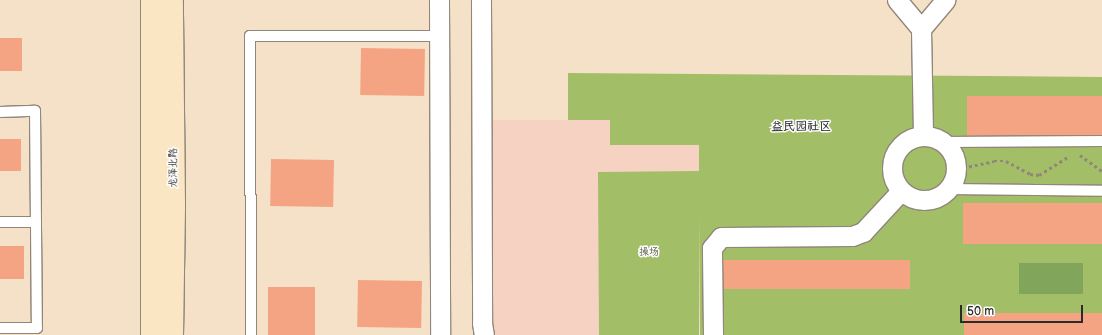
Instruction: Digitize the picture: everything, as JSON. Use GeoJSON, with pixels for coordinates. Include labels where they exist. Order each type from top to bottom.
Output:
{"type":"FeatureCollection","features":[{"type":"Feature","properties":{"kind":"main road"},"geometry":{"type":"LineString","coordinates":[[152,0],[152,335]]}},
{"type":"Feature","properties":{"kind":"main road","name":"龙泽北路"},"geometry":{"type":"LineString","coordinates":[[172,0],[174,204],[172,335]]}},
{"type":"Feature","properties":{"kind":"street"},"geometry":{"type":"LineString","coordinates":[[439,0],[440,335]]}},
{"type":"Feature","properties":{"kind":"street"},"geometry":{"type":"LineString","coordinates":[[481,0],[482,323],[484,335]]}},
{"type":"Feature","properties":{"kind":"street"},"geometry":{"type":"LineString","coordinates":[[897,0],[921,29],[923,136]]}},
{"type":"Feature","properties":{"kind":"street"},"geometry":{"type":"LineString","coordinates":[[921,29],[945,0]]}},
{"type":"Feature","properties":{"kind":"street"},"geometry":{"type":"LineString","coordinates":[[923,136],[934,137],[943,142],[951,149],[956,159],[957,169],[955,180],[949,189],[941,196],[931,200],[920,201],[901,191],[895,182],[892,172],[892,162],[896,151],[903,143],[913,138],[923,136]]}},
{"type":"Feature","properties":{"kind":"street"},"geometry":{"type":"LineString","coordinates":[[713,335],[712,248],[721,237],[852,236],[863,232],[901,191]]}},
{"type":"Feature","properties":{"kind":"lane"},"geometry":{"type":"LineString","coordinates":[[251,335],[250,36],[439,36]]}},
{"type":"Feature","properties":{"kind":"lane"},"geometry":{"type":"LineString","coordinates":[[0,112],[36,111],[37,328],[0,328]]}},
{"type":"Feature","properties":{"kind":"lane"},"geometry":{"type":"LineString","coordinates":[[943,142],[1102,141]]}},
{"type":"Feature","properties":{"kind":"lane"},"geometry":{"type":"LineString","coordinates":[[949,189],[1102,191]]}},
{"type":"Feature","properties":{"kind":"lane"},"geometry":{"type":"LineString","coordinates":[[0,222],[36,222]]}},
{"type":"Feature","properties":{"kind":"path"},"geometry":{"type":"LineString","coordinates":[[957,169],[1006,161],[1030,174],[1039,175],[1067,156],[1079,154],[1102,171]]}},
{"type":"Feature","properties":{"kind":"shaded area"},"geometry":{"type":"Polygon","coordinates":[[[487,120],[610,120],[611,145],[699,145],[699,335],[491,335],[487,120]]]}},
{"type":"Feature","properties":{"kind":"green space","name":"操场"},"geometry":{"type":"Polygon","coordinates":[[[568,73],[1102,77],[1102,335],[700,335],[699,212],[699,335],[599,335],[598,172],[699,171],[699,145],[610,145],[610,120],[568,120],[568,73]]]}},
{"type":"Feature","properties":{"kind":"green space"},"geometry":{"type":"Polygon","coordinates":[[[1019,263],[1083,263],[1083,294],[1019,294],[1019,263]]]}},
{"type":"Feature","properties":{"kind":"building"},"geometry":{"type":"Polygon","coordinates":[[[0,38],[22,38],[22,71],[0,71],[0,38]]]}},
{"type":"Feature","properties":{"kind":"building"},"geometry":{"type":"Polygon","coordinates":[[[361,48],[425,49],[424,96],[360,95],[361,48]]]}},
{"type":"Feature","properties":{"kind":"building"},"geometry":{"type":"Polygon","coordinates":[[[967,96],[1102,96],[1102,137],[967,137],[967,96]]]}},
{"type":"Feature","properties":{"kind":"building"},"geometry":{"type":"Polygon","coordinates":[[[0,139],[21,139],[21,171],[0,171],[0,139]]]}},
{"type":"Feature","properties":{"kind":"building"},"geometry":{"type":"Polygon","coordinates":[[[271,159],[334,160],[333,207],[270,206],[271,159]]]}},
{"type":"Feature","properties":{"kind":"building"},"geometry":{"type":"Polygon","coordinates":[[[963,203],[1102,203],[1102,244],[963,244],[963,203]]]}},
{"type":"Feature","properties":{"kind":"building"},"geometry":{"type":"Polygon","coordinates":[[[0,246],[24,246],[24,279],[0,279],[0,246]]]}},
{"type":"Feature","properties":{"kind":"building"},"geometry":{"type":"Polygon","coordinates":[[[721,260],[910,260],[910,289],[721,289],[721,260]]]}},
{"type":"Feature","properties":{"kind":"building"},"geometry":{"type":"Polygon","coordinates":[[[358,280],[422,281],[421,328],[357,327],[358,280]]]}},
{"type":"Feature","properties":{"kind":"building"},"geometry":{"type":"Polygon","coordinates":[[[268,287],[315,287],[315,335],[268,335],[268,287]]]}},
{"type":"Feature","properties":{"kind":"building"},"geometry":{"type":"Polygon","coordinates":[[[964,313],[1102,313],[1102,335],[964,335],[964,313]]]}},
{"type":"Feature","properties":{"kind":"district","name":"益民园社区"},"geometry":{"type":"Point","coordinates":[801,127]}}]}
